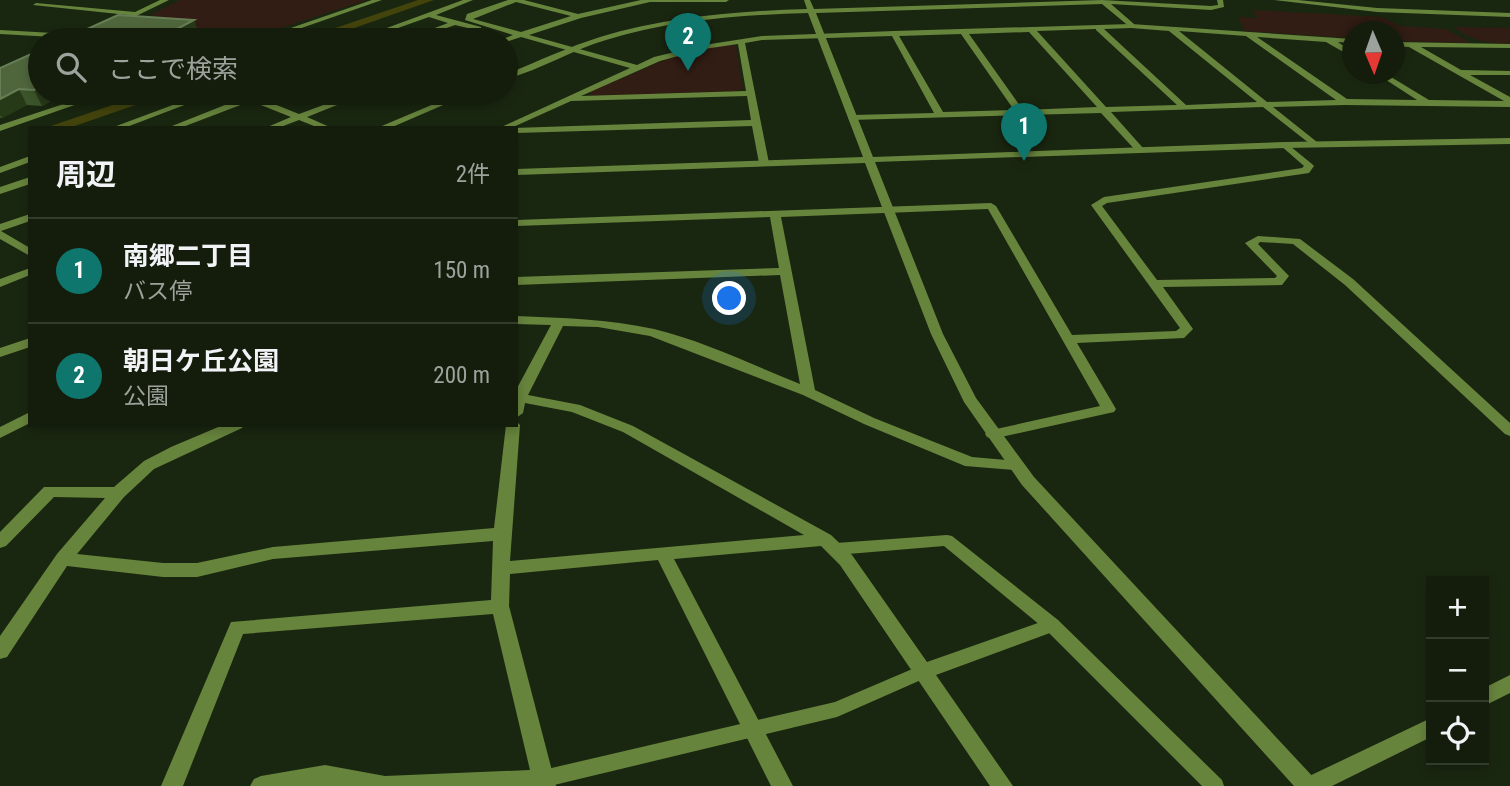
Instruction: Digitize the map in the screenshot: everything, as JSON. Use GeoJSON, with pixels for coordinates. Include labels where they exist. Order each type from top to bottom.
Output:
{"type":"FeatureCollection","features":[{"type":"Feature","properties":{"kind":"street"},"geometry":{"type":"LineString","coordinates":[[125,19],[166,0]]}},
{"type":"Feature","properties":{"kind":"street"},"geometry":{"type":"LineString","coordinates":[[296,28],[379,0]]}},
{"type":"Feature","properties":{"kind":"street"},"geometry":{"type":"LineString","coordinates":[[392,28],[470,0]]}},
{"type":"Feature","properties":{"kind":"street"},"geometry":{"type":"LineString","coordinates":[[498,28],[469,20],[470,16],[515,0],[579,16]]}},
{"type":"Feature","properties":{"kind":"street"},"geometry":{"type":"LineString","coordinates":[[520,34],[579,16],[648,0],[726,0]]}},
{"type":"Feature","properties":{"kind":"street"},"geometry":{"type":"LineString","coordinates":[[518,72],[601,39],[670,23],[809,5],[1104,2],[1211,8],[1222,6],[1220,0]]}},
{"type":"Feature","properties":{"kind":"street"},"geometry":{"type":"LineString","coordinates":[[1276,0],[1377,10],[1510,15]]}},
{"type":"Feature","properties":{"kind":"street"},"geometry":{"type":"LineString","coordinates":[[1441,0],[1448,12]]}},
{"type":"Feature","properties":{"kind":"street"},"geometry":{"type":"LineString","coordinates":[[1104,2],[1131,26]]}},
{"type":"Feature","properties":{"kind":"street"},"geometry":{"type":"LineString","coordinates":[[36,5],[137,14]]}},
{"type":"Feature","properties":{"kind":"street"},"geometry":{"type":"LineString","coordinates":[[809,5],[954,372],[1014,465],[1309,786],[1426,729]]}},
{"type":"Feature","properties":{"kind":"street"},"geometry":{"type":"LineString","coordinates":[[429,15],[477,28]]}},
{"type":"Feature","properties":{"kind":"street"},"geometry":{"type":"LineString","coordinates":[[440,28],[456,22]]}},
{"type":"Feature","properties":{"kind":"street"},"geometry":{"type":"LineString","coordinates":[[507,126],[635,67],[676,54],[741,41],[821,35],[1131,26],[1342,41]]}},
{"type":"Feature","properties":{"kind":"street"},"geometry":{"type":"LineString","coordinates":[[1100,28],[1184,107]]}},
{"type":"Feature","properties":{"kind":"street"},"geometry":{"type":"LineString","coordinates":[[1171,29],[1314,144]]}},
{"type":"Feature","properties":{"kind":"street"},"geometry":{"type":"LineString","coordinates":[[1032,30],[1140,150]]}},
{"type":"Feature","properties":{"kind":"street"},"geometry":{"type":"LineString","coordinates":[[963,31],[1021,113]]}},
{"type":"Feature","properties":{"kind":"street"},"geometry":{"type":"LineString","coordinates":[[0,32],[28,34]]}},
{"type":"Feature","properties":{"kind":"street"},"geometry":{"type":"LineString","coordinates":[[894,33],[940,115]]}},
{"type":"Feature","properties":{"kind":"street"},"geometry":{"type":"LineString","coordinates":[[520,34],[635,67]]}},
{"type":"Feature","properties":{"kind":"street"},"geometry":{"type":"LineString","coordinates":[[1248,34],[1345,102]]}},
{"type":"Feature","properties":{"kind":"street"},"geometry":{"type":"LineString","coordinates":[[1328,40],[1342,48]]}},
{"type":"Feature","properties":{"kind":"street"},"geometry":{"type":"LineString","coordinates":[[741,41],[764,163]]}},
{"type":"Feature","properties":{"kind":"street"},"geometry":{"type":"LineString","coordinates":[[1405,44],[1510,46]]}},
{"type":"Feature","properties":{"kind":"street"},"geometry":{"type":"LineString","coordinates":[[1410,44],[1510,103]]}},
{"type":"Feature","properties":{"kind":"street"},"geometry":{"type":"LineString","coordinates":[[1459,72],[1510,73]]}},
{"type":"Feature","properties":{"kind":"street"},"geometry":{"type":"LineString","coordinates":[[1397,84],[1427,103]]}},
{"type":"Feature","properties":{"kind":"street"},"geometry":{"type":"LineString","coordinates":[[567,99],[751,93]]}},
{"type":"Feature","properties":{"kind":"street"},"geometry":{"type":"LineString","coordinates":[[853,118],[1345,102],[1510,103]]}},
{"type":"Feature","properties":{"kind":"street"},"geometry":{"type":"LineString","coordinates":[[0,128],[69,105]]}},
{"type":"Feature","properties":{"kind":"street"},"geometry":{"type":"LineString","coordinates":[[121,126],[179,105]]}},
{"type":"Feature","properties":{"kind":"street"},"geometry":{"type":"LineString","coordinates":[[176,126],[232,105]]}},
{"type":"Feature","properties":{"kind":"street"},"geometry":{"type":"LineString","coordinates":[[269,105],[323,126]]}},
{"type":"Feature","properties":{"kind":"street"},"geometry":{"type":"LineString","coordinates":[[274,126],[331,105]]}},
{"type":"Feature","properties":{"kind":"street"},"geometry":{"type":"LineString","coordinates":[[386,126],[438,105]]}},
{"type":"Feature","properties":{"kind":"street"},"geometry":{"type":"LineString","coordinates":[[518,130],[757,122]]}},
{"type":"Feature","properties":{"kind":"street"},"geometry":{"type":"LineString","coordinates":[[518,172],[1314,144],[1510,142]]}},
{"type":"Feature","properties":{"kind":"street"},"geometry":{"type":"LineString","coordinates":[[1068,339],[1179,335],[1187,329],[1096,205],[1104,200],[1305,171],[1309,166],[1285,145]]}},
{"type":"Feature","properties":{"kind":"street"},"geometry":{"type":"LineString","coordinates":[[0,170],[28,160]]}},
{"type":"Feature","properties":{"kind":"street"},"geometry":{"type":"LineString","coordinates":[[0,191],[28,181]]}},
{"type":"Feature","properties":{"kind":"street"},"geometry":{"type":"LineString","coordinates":[[518,223],[991,206],[1109,410],[992,434]]}},
{"type":"Feature","properties":{"kind":"street"},"geometry":{"type":"LineString","coordinates":[[775,214],[808,391]]}},
{"type":"Feature","properties":{"kind":"street"},"geometry":{"type":"LineString","coordinates":[[0,228],[28,218]]}},
{"type":"Feature","properties":{"kind":"street"},"geometry":{"type":"LineString","coordinates":[[0,234],[28,252]]}},
{"type":"Feature","properties":{"kind":"street"},"geometry":{"type":"LineString","coordinates":[[1154,284],[1278,282],[1283,276],[1251,243],[1258,239],[1296,241],[1349,282],[1510,431]]}},
{"type":"Feature","properties":{"kind":"street"},"geometry":{"type":"LineString","coordinates":[[518,281],[785,271]]}},
{"type":"Feature","properties":{"kind":"street"},"geometry":{"type":"LineString","coordinates":[[0,283],[28,272]]}},
{"type":"Feature","properties":{"kind":"street"},"geometry":{"type":"LineString","coordinates":[[518,320],[598,323],[653,333],[808,391],[869,421],[970,462],[1014,465]]}},
{"type":"Feature","properties":{"kind":"street"},"geometry":{"type":"LineString","coordinates":[[518,401],[560,320]]}},
{"type":"Feature","properties":{"kind":"street"},"geometry":{"type":"LineString","coordinates":[[0,353],[28,343]]}},
{"type":"Feature","properties":{"kind":"street"},"geometry":{"type":"LineString","coordinates":[[518,403],[575,408],[628,429],[830,544],[846,560],[1003,786]]}},
{"type":"Feature","properties":{"kind":"street"},"geometry":{"type":"LineString","coordinates":[[0,433],[28,419]]}},
{"type":"Feature","properties":{"kind":"street"},"geometry":{"type":"LineString","coordinates":[[0,651],[63,559],[118,493],[149,465],[232,427]]}},
{"type":"Feature","properties":{"kind":"street"},"geometry":{"type":"LineString","coordinates":[[261,786],[325,775],[385,786],[544,783],[500,606],[502,534],[513,427]]}},
{"type":"Feature","properties":{"kind":"street"},"geometry":{"type":"LineString","coordinates":[[0,542],[50,491],[118,493]]}},
{"type":"Feature","properties":{"kind":"street"},"geometry":{"type":"LineString","coordinates":[[63,559],[163,570],[197,570],[273,554],[502,534]]}},
{"type":"Feature","properties":{"kind":"street"},"geometry":{"type":"LineString","coordinates":[[501,568],[830,544]]}},
{"type":"Feature","properties":{"kind":"street"},"geometry":{"type":"LineString","coordinates":[[664,555],[782,786]]}},
{"type":"Feature","properties":{"kind":"street"},"geometry":{"type":"LineString","coordinates":[[172,786],[237,627],[500,606]]}},
{"type":"Feature","properties":{"kind":"street"},"geometry":{"type":"LineString","coordinates":[[924,671],[1052,625]]}},
{"type":"Feature","properties":{"kind":"street"},"geometry":{"type":"LineString","coordinates":[[1489,695],[1510,684]]}},
{"type":"Feature","properties":{"kind":"lane"},"geometry":{"type":"LineString","coordinates":[[830,544],[947,540],[1052,625],[1215,786]]}},
{"type":"Feature","properties":{"kind":"lane"},"geometry":{"type":"LineString","coordinates":[[544,783],[752,728],[836,709],[924,671]]}},
{"type":"Feature","properties":{"kind":"shaded area"},"geometry":{"type":"Polygon","coordinates":[[[180,0],[367,0],[281,28],[137,26],[158,16],[150,15],[180,0]]]}},
{"type":"Feature","properties":{"kind":"shaded area"},"geometry":{"type":"Polygon","coordinates":[[[418,0],[434,0],[354,28],[335,28],[418,0]]]}},
{"type":"Feature","properties":{"kind":"shaded area"},"geometry":{"type":"Polygon","coordinates":[[[1252,10],[1382,17],[1390,21],[1342,21],[1342,37],[1245,31],[1238,17],[1258,18],[1252,10]]]}},
{"type":"Feature","properties":{"kind":"shaded area"},"geometry":{"type":"Polygon","coordinates":[[[1405,26],[1446,29],[1471,43],[1405,41],[1405,26]]]}},
{"type":"Feature","properties":{"kind":"shaded area"},"geometry":{"type":"Polygon","coordinates":[[[1454,27],[1510,28],[1510,44],[1480,40],[1454,27]]]}},
{"type":"Feature","properties":{"kind":"shaded area"},"geometry":{"type":"Polygon","coordinates":[[[727,44],[736,46],[743,89],[593,96],[589,92],[672,57],[727,44]]]}},
{"type":"Feature","properties":{"kind":"shaded area"},"geometry":{"type":"Polygon","coordinates":[[[113,105],[135,105],[75,126],[51,126],[113,105]]]}},
{"type":"Feature","properties":{"kind":"building"},"geometry":{"type":"Polygon","coordinates":[[[118,15],[194,20],[179,28],[89,28],[118,15]]]}},
{"type":"Feature","properties":{"kind":"building"},"geometry":{"type":"Polygon","coordinates":[[[28,55],[28,90],[19,89],[0,99],[0,68],[28,55]]]}},
{"type":"Feature","properties":{"kind":"place","name":"朝日ケ丘公園"},"geometry":{"type":"Point","coordinates":[688,71]}},
{"type":"Feature","properties":{"kind":"place","name":"南郷二丁目"},"geometry":{"type":"Point","coordinates":[1024,161]}}]}
